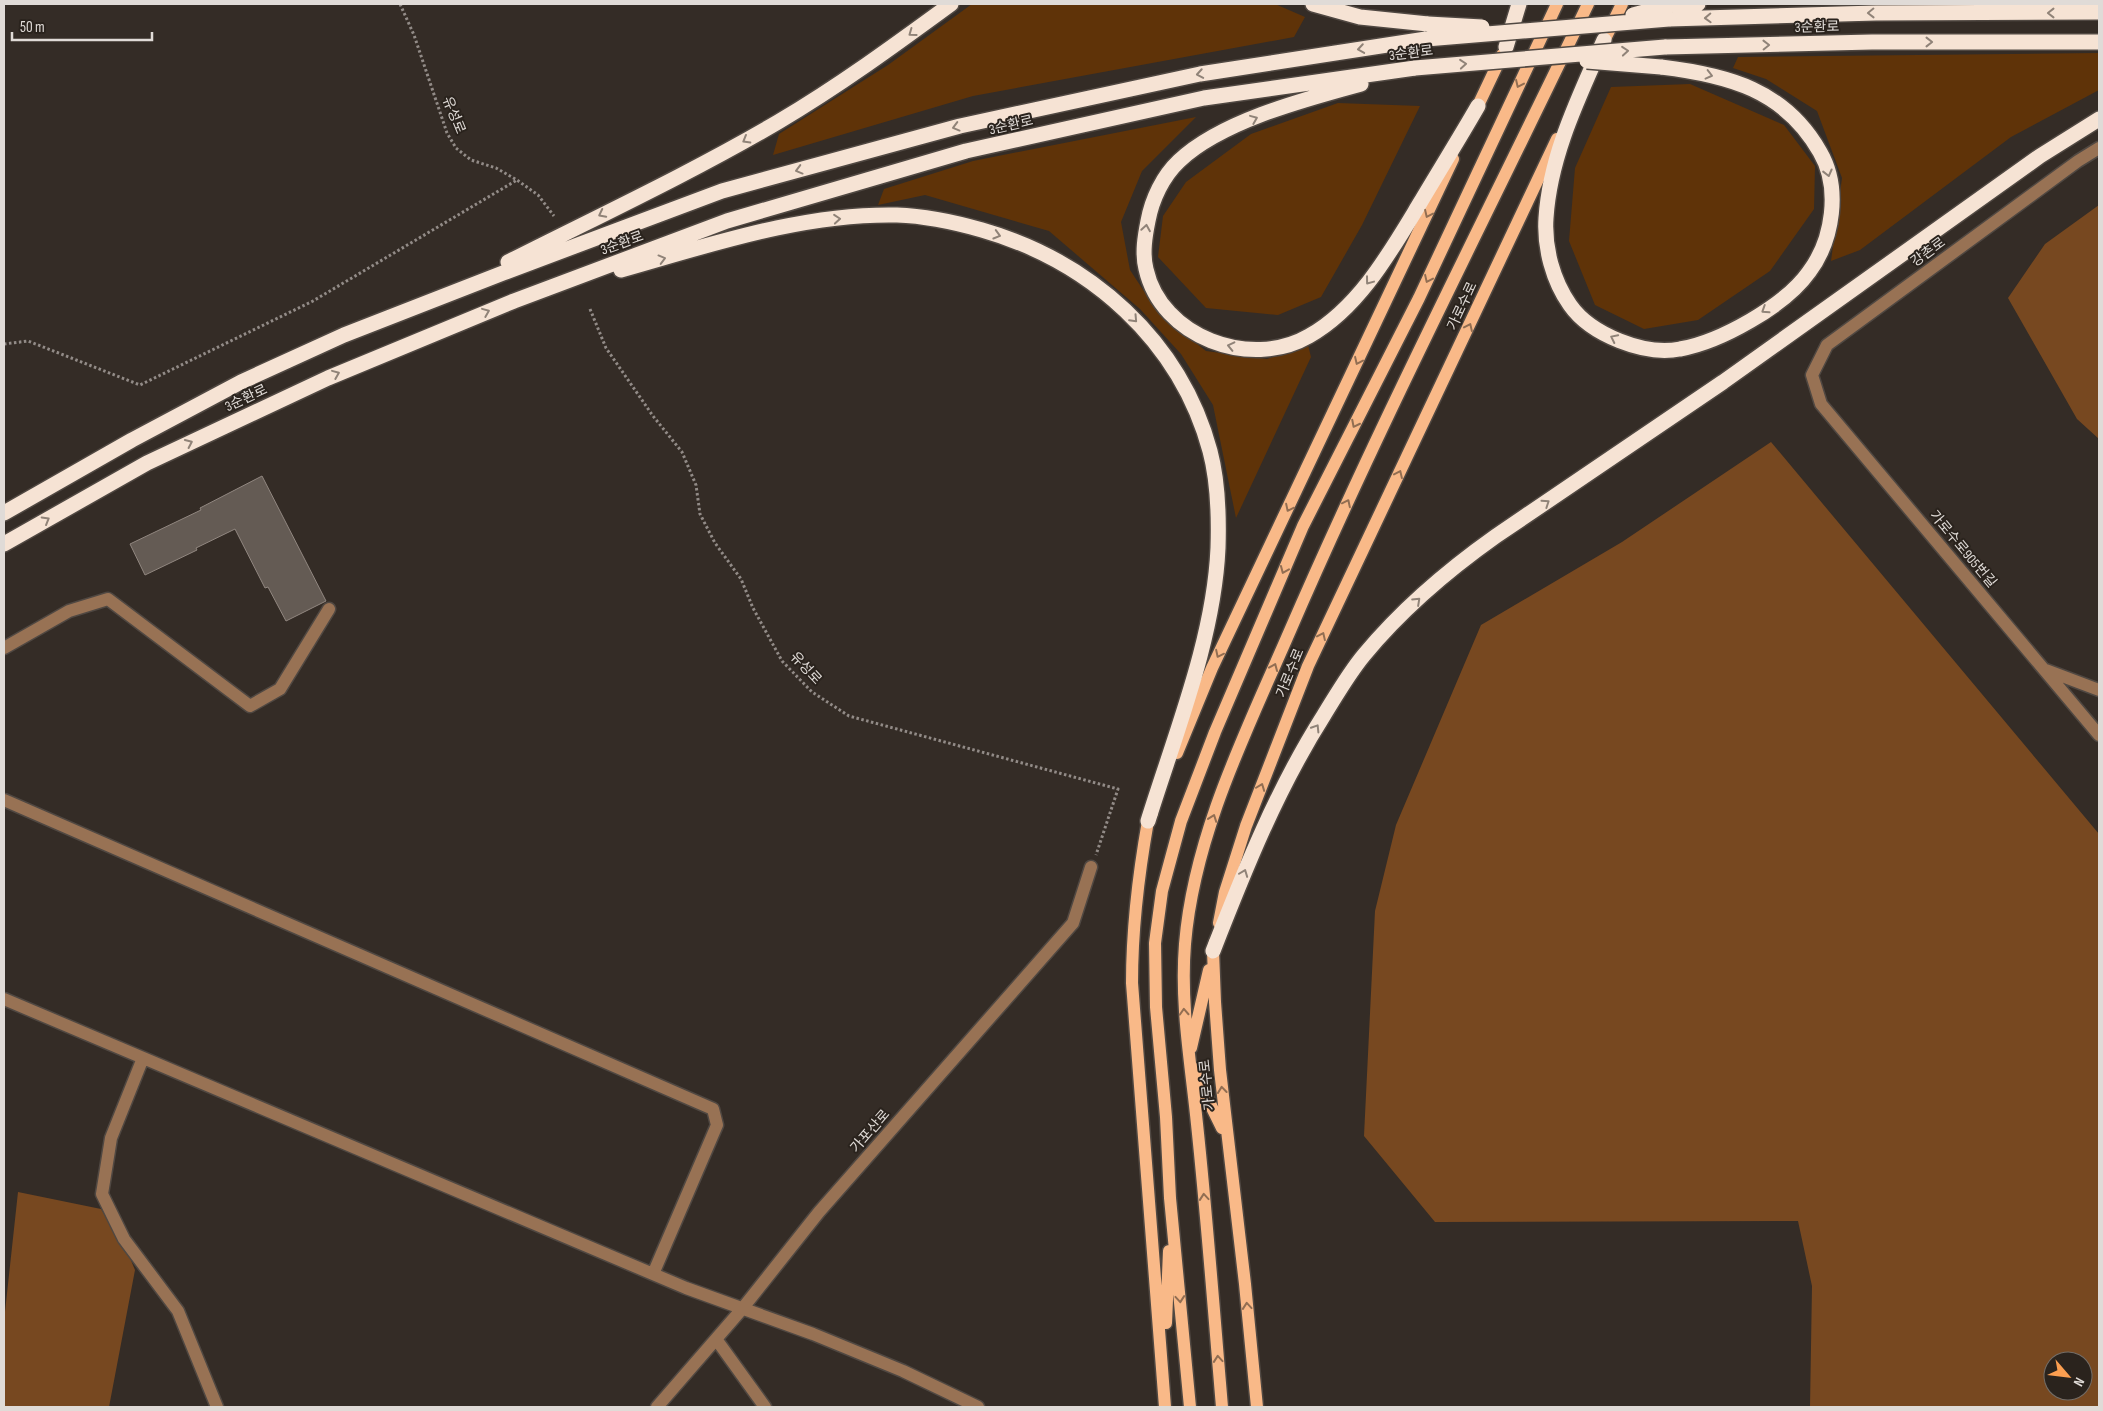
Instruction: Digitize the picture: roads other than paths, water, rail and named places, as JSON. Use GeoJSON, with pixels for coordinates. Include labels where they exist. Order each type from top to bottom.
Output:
{"type":"FeatureCollection","features":[{"type":"Feature","properties":{"kind":"highway"},"geometry":{"type":"LineString","coordinates":[[430,302],[735,147],[859,71],[951,4]]}},
{"type":"Feature","properties":{"kind":"highway"},"geometry":{"type":"LineString","coordinates":[[1313,4],[1360,17],[1539,35]]}},
{"type":"Feature","properties":{"kind":"highway"},"geometry":{"type":"LineString","coordinates":[[1506,47],[1519,4]]}},
{"type":"Feature","properties":{"kind":"highway"},"geometry":{"type":"LineString","coordinates":[[1670,12],[1698,4]]}},
{"type":"Feature","properties":{"kind":"highway","name":"3순환로"},"geometry":{"type":"LineString","coordinates":[[4,513],[132,440],[241,382],[344,335],[722,191],[960,126],[1200,74],[1426,39],[1539,35],[1670,12],[2099,12]]}},
{"type":"Feature","properties":{"kind":"highway"},"geometry":{"type":"LineString","coordinates":[[1544,57],[1661,67],[1707,74],[1729,81],[1773,99],[1789,111],[1804,126],[1822,155],[1830,180],[1832,197],[1829,224],[1821,252],[1810,272],[1793,290],[1732,331],[1699,344],[1670,351],[1633,345],[1590,324],[1571,306],[1557,281],[1550,259],[1546,218],[1556,159],[1569,121],[1604,40]]}},
{"type":"Feature","properties":{"kind":"highway","name":"3순환로"},"geometry":{"type":"LineString","coordinates":[[4,544],[147,463],[328,378],[514,301],[727,221],[966,152],[1204,98],[1415,68],[1665,47],[1872,42],[2099,42]]}},
{"type":"Feature","properties":{"kind":"highway"},"geometry":{"type":"LineString","coordinates":[[1415,68],[1320,95],[1268,113],[1206,140],[1178,162],[1167,176],[1154,200],[1149,214],[1144,243],[1145,267],[1151,284],[1174,318],[1191,332],[1203,338],[1223,345],[1246,349],[1275,347],[1309,336],[1346,307],[1372,277],[1406,226],[1478,106]]}},
{"type":"Feature","properties":{"kind":"highway"},"geometry":{"type":"LineString","coordinates":[[1213,951],[1252,852],[1279,794],[1309,739],[1364,656],[1419,599],[1464,559],[1496,536],[1723,382],[2040,156],[2099,119]]}},
{"type":"Feature","properties":{"kind":"highway"},"geometry":{"type":"LineString","coordinates":[[514,301],[657,260],[790,226],[829,219],[897,215],[929,217],[1017,240],[1074,270],[1105,292],[1125,309],[1145,331],[1177,375],[1188,395],[1197,412],[1210,452],[1217,503],[1218,553],[1210,613],[1192,682],[1148,821]]}},
{"type":"Feature","properties":{"kind":"main road"},"geometry":{"type":"LineString","coordinates":[[1166,1407],[1132,983],[1132,936],[1137,880],[1148,821],[1212,668],[1526,4]]}},
{"type":"Feature","properties":{"kind":"main road"},"geometry":{"type":"LineString","coordinates":[[1190,1407],[1170,1198],[1166,1117],[1156,1007],[1155,943],[1162,891],[1181,821],[1215,732],[1303,526],[1419,298],[1539,35],[1557,4]]}},
{"type":"Feature","properties":{"kind":"main road","name":"가로수로"},"geometry":{"type":"LineString","coordinates":[[1222,1407],[1197,1120],[1184,1011],[1185,945],[1192,895],[1206,838],[1240,746],[1329,540],[1588,4]]}},
{"type":"Feature","properties":{"kind":"main road","name":"가로수로"},"geometry":{"type":"LineString","coordinates":[[1257,1407],[1220,1070],[1213,951],[1226,892],[1246,826],[1308,666],[1622,4]]}},
{"type":"Feature","properties":{"kind":"main road"},"geometry":{"type":"LineString","coordinates":[[1213,951],[1189,1060],[1227,1138]]}},
{"type":"Feature","properties":{"kind":"main road"},"geometry":{"type":"LineString","coordinates":[[1156,1407],[1164,1383],[1170,1198]]}},
{"type":"Feature","properties":{"kind":"street","name":"강촌로"},"geometry":{"type":"LineString","coordinates":[[1822,404],[1812,375],[1827,345],[2099,148]]}},
{"type":"Feature","properties":{"kind":"street","name":"가로수로905번길"},"geometry":{"type":"LineString","coordinates":[[1822,404],[2099,735]]}},
{"type":"Feature","properties":{"kind":"street"},"geometry":{"type":"LineString","coordinates":[[4,648],[69,611],[108,599],[250,706],[280,689],[329,610]]}},
{"type":"Feature","properties":{"kind":"street"},"geometry":{"type":"LineString","coordinates":[[2044,669],[2099,690]]}},
{"type":"Feature","properties":{"kind":"street"},"geometry":{"type":"LineString","coordinates":[[4,800],[713,1109],[718,1125],[653,1274]]}},
{"type":"Feature","properties":{"kind":"street","name":"가포산로"},"geometry":{"type":"LineString","coordinates":[[657,1407],[742,1309],[819,1212],[1072,923],[1092,867]]}},
{"type":"Feature","properties":{"kind":"street"},"geometry":{"type":"LineString","coordinates":[[4,999],[653,1274],[742,1309],[813,1334],[903,1371],[978,1407]]}},
{"type":"Feature","properties":{"kind":"street"},"geometry":{"type":"LineString","coordinates":[[143,1058],[111,1138],[102,1194],[124,1239],[178,1310],[217,1407]]}},
{"type":"Feature","properties":{"kind":"street"},"geometry":{"type":"LineString","coordinates":[[716,1339],[765,1407]]}}]}
